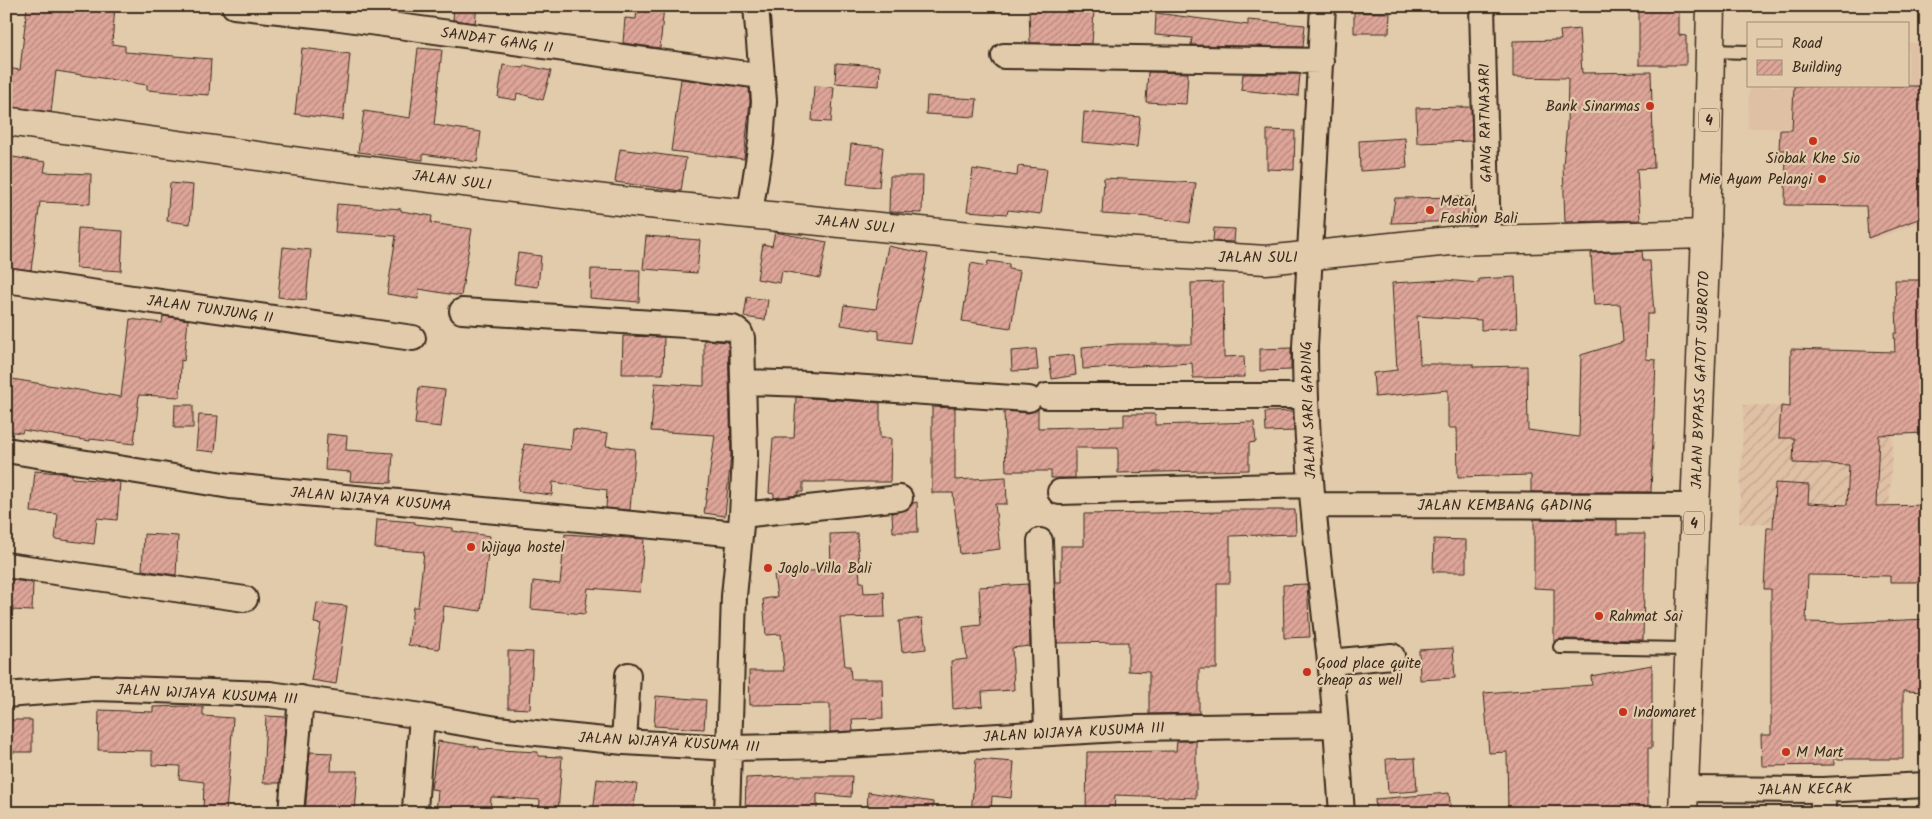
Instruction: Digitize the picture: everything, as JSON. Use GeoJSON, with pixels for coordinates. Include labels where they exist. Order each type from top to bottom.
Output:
{"type":"FeatureCollection","features":[{"type":"Feature","properties":{"kind":"main road","name":"JALAN BYPASS GATOT SUBROTO"},"geometry":{"type":"LineString","coordinates":[[1683,801],[1695,506],[1694,234],[1710,51],[1712,6]]}},
{"type":"Feature","properties":{"kind":"main road","name":"JALAN SULI"},"geometry":{"type":"LineString","coordinates":[[6,121],[322,165],[629,202],[1120,251],[1266,260],[1310,257],[1404,244],[1694,234]]}},
{"type":"Feature","properties":{"kind":"street","name":"SANDAT GANG II"},"geometry":{"type":"LineString","coordinates":[[234,6],[333,17],[761,76]]}},
{"type":"Feature","properties":{"kind":"street"},"geometry":{"type":"LineString","coordinates":[[750,213],[764,101],[756,6]]}},
{"type":"Feature","properties":{"kind":"street","name":"JALAN SARI GADING"},"geometry":{"type":"LineString","coordinates":[[1323,6],[1304,347],[1305,396],[1342,813]]}},
{"type":"Feature","properties":{"kind":"street","name":"GANG RATNASARI"},"geometry":{"type":"LineString","coordinates":[[1482,6],[1488,241]]}},
{"type":"Feature","properties":{"kind":"street"},"geometry":{"type":"LineString","coordinates":[[1004,56],[1320,61]]}},
{"type":"Feature","properties":{"kind":"street","name":"JALAN TUNJUNG II"},"geometry":{"type":"LineString","coordinates":[[6,280],[413,338]]}},
{"type":"Feature","properties":{"kind":"street"},"geometry":{"type":"LineString","coordinates":[[462,311],[733,328],[740,333],[745,382],[745,455],[734,596],[728,813]]}},
{"type":"Feature","properties":{"kind":"street"},"geometry":{"type":"LineString","coordinates":[[745,382],[1038,398],[1305,396]]}},
{"type":"Feature","properties":{"kind":"street","name":"JALAN WIJAYA KUSUMA"},"geometry":{"type":"LineString","coordinates":[[6,450],[230,486],[740,524],[841,506],[900,498]]}},
{"type":"Feature","properties":{"kind":"street","name":"JALAN KEMBANG GADING"},"geometry":{"type":"LineString","coordinates":[[1060,492],[1313,495],[1695,506]]}},
{"type":"Feature","properties":{"kind":"street"},"geometry":{"type":"LineString","coordinates":[[1040,541],[1047,733]]}},
{"type":"Feature","properties":{"kind":"street"},"geometry":{"type":"LineString","coordinates":[[6,565],[245,599]]}},
{"type":"Feature","properties":{"kind":"street"},"geometry":{"type":"LineString","coordinates":[[1330,662],[1392,656]]}},
{"type":"Feature","properties":{"kind":"street"},"geometry":{"type":"LineString","coordinates":[[624,742],[628,674]]}},
{"type":"Feature","properties":{"kind":"street","name":"JALAN WIJAYA KUSUMA III"},"geometry":{"type":"LineString","coordinates":[[6,695],[96,688],[270,694],[497,729],[624,742],[730,748],[828,746],[1136,728],[1335,725]]}},
{"type":"Feature","properties":{"kind":"street"},"geometry":{"type":"LineString","coordinates":[[291,813],[301,698]]}},
{"type":"Feature","properties":{"kind":"street"},"geometry":{"type":"LineString","coordinates":[[416,809],[422,716]]}},
{"type":"Feature","properties":{"kind":"street","name":"JALAN KECAK"},"geometry":{"type":"LineString","coordinates":[[1683,801],[1823,801],[1926,785]]}},
{"type":"Feature","properties":{"kind":"lane"},"geometry":{"type":"LineString","coordinates":[[1710,51],[1747,52]]}},
{"type":"Feature","properties":{"kind":"lane"},"geometry":{"type":"LineString","coordinates":[[1560,647],[1689,649]]}},
{"type":"Feature","properties":{"kind":"shaded area"},"geometry":{"type":"Polygon","coordinates":[[[1910,43],[1926,43],[1926,220],[1869,241],[1859,128],[1748,128],[1749,88],[1910,88],[1910,43]]]}},
{"type":"Feature","properties":{"kind":"shaded area"},"geometry":{"type":"Polygon","coordinates":[[[1744,405],[1894,411],[1888,531],[1739,523],[1744,405]]]}},
{"type":"Feature","properties":{"kind":"building"},"geometry":{"type":"Polygon","coordinates":[[[27,6],[115,6],[112,44],[125,46],[125,52],[211,59],[209,95],[147,90],[147,85],[56,71],[51,112],[6,106],[6,68],[20,70],[27,6]]]}},
{"type":"Feature","properties":{"kind":"building"},"geometry":{"type":"Polygon","coordinates":[[[454,6],[477,6],[475,23],[453,20],[454,6]]]}},
{"type":"Feature","properties":{"kind":"building"},"geometry":{"type":"Polygon","coordinates":[[[637,6],[664,6],[660,48],[623,43],[625,18],[636,19],[637,6]]]}},
{"type":"Feature","properties":{"kind":"building"},"geometry":{"type":"Polygon","coordinates":[[[1029,6],[1094,10],[1092,44],[1030,43],[1029,6]]]}},
{"type":"Feature","properties":{"kind":"building"},"geometry":{"type":"Polygon","coordinates":[[[1639,8],[1679,8],[1679,35],[1686,36],[1686,65],[1639,65],[1639,8]]]}},
{"type":"Feature","properties":{"kind":"building"},"geometry":{"type":"Polygon","coordinates":[[[1354,12],[1390,13],[1389,33],[1354,33],[1354,12]]]}},
{"type":"Feature","properties":{"kind":"building"},"geometry":{"type":"Polygon","coordinates":[[[1156,13],[1248,25],[1248,20],[1305,25],[1303,47],[1191,45],[1192,38],[1155,35],[1156,13]]]}},
{"type":"Feature","properties":{"kind":"building"},"geometry":{"type":"Polygon","coordinates":[[[1579,29],[1582,73],[1651,72],[1654,168],[1637,169],[1640,220],[1565,222],[1563,165],[1567,125],[1568,78],[1513,77],[1513,41],[1561,40],[1560,31],[1579,29]]]}},
{"type":"Feature","properties":{"kind":"building"},"geometry":{"type":"Polygon","coordinates":[[[302,48],[350,54],[343,120],[295,114],[302,48]]]}},
{"type":"Feature","properties":{"kind":"building"},"geometry":{"type":"Polygon","coordinates":[[[418,48],[442,50],[434,125],[481,132],[477,162],[423,154],[423,160],[358,152],[364,111],[410,118],[418,48]]]}},
{"type":"Feature","properties":{"kind":"building"},"geometry":{"type":"Polygon","coordinates":[[[836,63],[880,66],[879,86],[835,83],[836,63]]]}},
{"type":"Feature","properties":{"kind":"building"},"geometry":{"type":"Polygon","coordinates":[[[503,65],[523,68],[524,65],[551,71],[543,100],[517,93],[516,100],[498,97],[503,65]]]}},
{"type":"Feature","properties":{"kind":"building"},"geometry":{"type":"Polygon","coordinates":[[[1148,72],[1188,73],[1186,104],[1146,102],[1148,72]]]}},
{"type":"Feature","properties":{"kind":"building"},"geometry":{"type":"Polygon","coordinates":[[[1243,74],[1300,74],[1298,96],[1241,90],[1243,74]]]}},
{"type":"Feature","properties":{"kind":"building"},"geometry":{"type":"Polygon","coordinates":[[[681,79],[749,88],[750,101],[744,159],[671,151],[681,79]]]}},
{"type":"Feature","properties":{"kind":"building"},"geometry":{"type":"Polygon","coordinates":[[[814,86],[834,87],[831,122],[812,121],[814,86]]]}},
{"type":"Feature","properties":{"kind":"building"},"geometry":{"type":"Polygon","coordinates":[[[1910,86],[1926,86],[1926,216],[1868,238],[1866,206],[1785,205],[1786,150],[1779,150],[1780,130],[1792,130],[1794,88],[1910,88],[1910,86]]]}},
{"type":"Feature","properties":{"kind":"building"},"geometry":{"type":"Polygon","coordinates":[[[927,96],[977,99],[975,117],[926,114],[927,96]]]}},
{"type":"Feature","properties":{"kind":"building"},"geometry":{"type":"Polygon","coordinates":[[[1471,107],[1472,141],[1417,143],[1416,108],[1471,107]]]}},
{"type":"Feature","properties":{"kind":"building"},"geometry":{"type":"Polygon","coordinates":[[[1084,112],[1140,117],[1137,147],[1082,142],[1084,112]]]}},
{"type":"Feature","properties":{"kind":"building"},"geometry":{"type":"Polygon","coordinates":[[[1267,130],[1295,131],[1294,170],[1267,169],[1267,130]]]}},
{"type":"Feature","properties":{"kind":"building"},"geometry":{"type":"Polygon","coordinates":[[[1405,138],[1407,168],[1360,171],[1359,141],[1405,138]]]}},
{"type":"Feature","properties":{"kind":"building"},"geometry":{"type":"Polygon","coordinates":[[[851,144],[883,147],[879,187],[847,184],[851,144]]]}},
{"type":"Feature","properties":{"kind":"building"},"geometry":{"type":"Polygon","coordinates":[[[620,149],[686,158],[681,191],[615,182],[620,149]]]}},
{"type":"Feature","properties":{"kind":"building"},"geometry":{"type":"Polygon","coordinates":[[[6,156],[46,162],[44,172],[91,174],[90,204],[40,202],[31,270],[6,267],[6,156]]]}},
{"type":"Feature","properties":{"kind":"building"},"geometry":{"type":"Polygon","coordinates":[[[1018,166],[1047,169],[1041,214],[1008,210],[1007,214],[967,211],[973,169],[1017,176],[1018,166]]]}},
{"type":"Feature","properties":{"kind":"building"},"geometry":{"type":"Polygon","coordinates":[[[890,176],[923,176],[922,213],[889,212],[890,176]]]}},
{"type":"Feature","properties":{"kind":"building"},"geometry":{"type":"Polygon","coordinates":[[[1104,178],[1196,183],[1190,223],[1150,217],[1102,214],[1104,178]]]}},
{"type":"Feature","properties":{"kind":"building"},"geometry":{"type":"Polygon","coordinates":[[[170,183],[193,185],[190,224],[167,221],[170,183]]]}},
{"type":"Feature","properties":{"kind":"building","name":"Metal Fashion Bali"},"geometry":{"type":"Polygon","coordinates":[[[1468,197],[1468,221],[1391,223],[1395,198],[1468,197]]]}},
{"type":"Feature","properties":{"kind":"building"},"geometry":{"type":"Polygon","coordinates":[[[337,204],[401,209],[401,211],[432,216],[431,223],[472,229],[461,296],[419,289],[418,299],[387,294],[396,236],[335,232],[337,204]]]}},
{"type":"Feature","properties":{"kind":"building"},"geometry":{"type":"Polygon","coordinates":[[[78,228],[123,231],[121,271],[76,268],[78,228]]]}},
{"type":"Feature","properties":{"kind":"building"},"geometry":{"type":"Polygon","coordinates":[[[1214,228],[1235,229],[1234,242],[1213,241],[1214,228]]]}},
{"type":"Feature","properties":{"kind":"building"},"geometry":{"type":"Polygon","coordinates":[[[775,232],[827,242],[820,278],[782,271],[780,283],[757,279],[763,244],[772,246],[775,232]]]}},
{"type":"Feature","properties":{"kind":"building"},"geometry":{"type":"Polygon","coordinates":[[[646,236],[700,240],[697,273],[643,269],[646,236]]]}},
{"type":"Feature","properties":{"kind":"building"},"geometry":{"type":"Polygon","coordinates":[[[888,246],[928,254],[910,343],[879,339],[879,331],[841,325],[844,305],[876,309],[888,246]]]}},
{"type":"Feature","properties":{"kind":"building"},"geometry":{"type":"Polygon","coordinates":[[[283,247],[311,250],[306,300],[278,297],[283,247]]]}},
{"type":"Feature","properties":{"kind":"building"},"geometry":{"type":"Polygon","coordinates":[[[1642,251],[1643,261],[1650,261],[1654,314],[1647,314],[1646,359],[1656,360],[1651,492],[1531,492],[1531,475],[1458,477],[1457,428],[1448,428],[1448,390],[1375,397],[1373,373],[1397,370],[1392,283],[1445,280],[1479,283],[1479,279],[1515,277],[1517,328],[1481,330],[1481,320],[1417,316],[1420,364],[1473,364],[1473,367],[1527,366],[1528,430],[1579,437],[1581,355],[1623,342],[1620,304],[1594,305],[1591,253],[1642,251]]]}},
{"type":"Feature","properties":{"kind":"building"},"geometry":{"type":"Polygon","coordinates":[[[518,253],[541,256],[538,287],[514,284],[518,253]]]}},
{"type":"Feature","properties":{"kind":"building"},"geometry":{"type":"Polygon","coordinates":[[[988,261],[1009,264],[1009,269],[1020,271],[1011,328],[962,321],[971,263],[987,266],[988,261]]]}},
{"type":"Feature","properties":{"kind":"building"},"geometry":{"type":"Polygon","coordinates":[[[591,269],[640,270],[639,302],[590,298],[591,269]]]}},
{"type":"Feature","properties":{"kind":"building"},"geometry":{"type":"Polygon","coordinates":[[[1895,280],[1926,280],[1926,433],[1879,435],[1876,506],[1926,505],[1926,582],[1890,582],[1890,576],[1808,575],[1806,622],[1843,623],[1926,619],[1926,692],[1903,691],[1903,759],[1834,759],[1834,765],[1762,766],[1761,735],[1771,735],[1771,589],[1764,589],[1767,528],[1773,528],[1775,483],[1809,485],[1808,503],[1847,505],[1849,465],[1793,463],[1794,438],[1779,438],[1781,406],[1790,407],[1791,349],[1895,352],[1894,333],[1897,333],[1895,280]]]}},
{"type":"Feature","properties":{"kind":"building"},"geometry":{"type":"Polygon","coordinates":[[[1223,282],[1224,357],[1244,356],[1245,377],[1193,378],[1192,363],[1083,369],[1082,347],[1118,344],[1192,344],[1191,283],[1223,282]]]}},
{"type":"Feature","properties":{"kind":"building"},"geometry":{"type":"Polygon","coordinates":[[[747,297],[768,300],[765,320],[744,317],[747,297]]]}},
{"type":"Feature","properties":{"kind":"building"},"geometry":{"type":"Polygon","coordinates":[[[163,316],[188,320],[184,361],[181,360],[180,397],[139,395],[134,444],[90,439],[90,441],[23,430],[22,433],[6,431],[6,378],[121,397],[130,319],[162,323],[163,316]]]}},
{"type":"Feature","properties":{"kind":"building"},"geometry":{"type":"Polygon","coordinates":[[[623,336],[664,337],[663,374],[622,374],[623,336]]]}},
{"type":"Feature","properties":{"kind":"building"},"geometry":{"type":"Polygon","coordinates":[[[704,340],[728,342],[731,455],[725,516],[704,513],[715,435],[651,431],[655,383],[704,386],[704,340]]]}},
{"type":"Feature","properties":{"kind":"building"},"geometry":{"type":"Polygon","coordinates":[[[1291,348],[1291,370],[1260,371],[1260,349],[1291,348]]]}},
{"type":"Feature","properties":{"kind":"building"},"geometry":{"type":"Polygon","coordinates":[[[1036,349],[1038,370],[1012,371],[1011,351],[1036,349]]]}},
{"type":"Feature","properties":{"kind":"building"},"geometry":{"type":"Polygon","coordinates":[[[1074,355],[1076,375],[1052,379],[1049,357],[1074,355]]]}},
{"type":"Feature","properties":{"kind":"building"},"geometry":{"type":"Polygon","coordinates":[[[419,387],[445,390],[441,427],[415,424],[419,387]]]}},
{"type":"Feature","properties":{"kind":"building"},"geometry":{"type":"Polygon","coordinates":[[[796,397],[880,403],[880,438],[891,438],[890,482],[803,482],[803,492],[798,492],[798,495],[774,498],[774,494],[769,493],[773,438],[794,438],[796,397]]]}},
{"type":"Feature","properties":{"kind":"building"},"geometry":{"type":"Polygon","coordinates":[[[175,405],[193,405],[193,428],[174,428],[175,405]]]}},
{"type":"Feature","properties":{"kind":"building"},"geometry":{"type":"Polygon","coordinates":[[[932,407],[955,408],[955,480],[1006,477],[1007,504],[995,504],[1000,549],[960,554],[953,493],[932,493],[932,407]]]}},
{"type":"Feature","properties":{"kind":"building"},"geometry":{"type":"Polygon","coordinates":[[[1038,409],[1038,428],[1124,426],[1124,414],[1155,414],[1155,425],[1254,422],[1256,442],[1249,443],[1249,470],[1118,473],[1118,448],[1075,448],[1075,478],[1051,478],[1051,471],[1006,471],[1004,411],[1029,413],[1038,409]]]}},
{"type":"Feature","properties":{"kind":"building"},"geometry":{"type":"Polygon","coordinates":[[[1293,411],[1294,431],[1266,432],[1265,412],[1293,411]]]}},
{"type":"Feature","properties":{"kind":"building"},"geometry":{"type":"Polygon","coordinates":[[[199,415],[218,416],[215,452],[196,450],[199,415]]]}},
{"type":"Feature","properties":{"kind":"building"},"geometry":{"type":"Polygon","coordinates":[[[573,429],[608,434],[606,446],[635,449],[630,510],[606,508],[607,490],[553,482],[552,495],[518,491],[524,444],[571,450],[573,429]]]}},
{"type":"Feature","properties":{"kind":"building"},"geometry":{"type":"Polygon","coordinates":[[[327,434],[347,436],[346,450],[393,453],[391,483],[350,481],[351,472],[325,470],[327,434]]]}},
{"type":"Feature","properties":{"kind":"building"},"geometry":{"type":"Polygon","coordinates":[[[35,471],[72,474],[72,478],[120,482],[117,520],[97,518],[94,544],[55,539],[58,514],[31,512],[35,471]]]}},
{"type":"Feature","properties":{"kind":"building"},"geometry":{"type":"Polygon","coordinates":[[[917,502],[918,532],[893,532],[892,513],[908,509],[913,503],[917,502]]]}},
{"type":"Feature","properties":{"kind":"building"},"geometry":{"type":"Polygon","coordinates":[[[1222,510],[1295,510],[1296,534],[1230,536],[1230,583],[1217,583],[1217,669],[1199,669],[1199,713],[1149,714],[1149,672],[1128,671],[1128,642],[1057,643],[1055,582],[1061,582],[1061,546],[1084,546],[1084,514],[1222,512],[1222,510]]]}},
{"type":"Feature","properties":{"kind":"building"},"geometry":{"type":"Polygon","coordinates":[[[377,519],[415,522],[415,524],[453,528],[453,531],[490,536],[481,611],[444,606],[439,649],[408,645],[413,607],[418,607],[424,552],[375,548],[377,519]]]}},
{"type":"Feature","properties":{"kind":"building"},"geometry":{"type":"Polygon","coordinates":[[[1534,519],[1617,520],[1617,534],[1645,534],[1643,640],[1560,639],[1554,642],[1554,589],[1534,588],[1534,519]]]}},
{"type":"Feature","properties":{"kind":"building"},"geometry":{"type":"Polygon","coordinates":[[[857,533],[860,582],[863,582],[864,593],[884,592],[885,617],[840,618],[845,666],[850,666],[851,679],[882,679],[883,718],[852,719],[853,731],[830,732],[830,704],[750,705],[749,671],[784,671],[781,634],[766,635],[763,599],[777,597],[774,575],[831,569],[830,534],[857,533]]]}},
{"type":"Feature","properties":{"kind":"building"},"geometry":{"type":"Polygon","coordinates":[[[144,534],[178,536],[176,575],[142,570],[144,534]]]}},
{"type":"Feature","properties":{"kind":"building"},"geometry":{"type":"Polygon","coordinates":[[[565,534],[644,539],[640,592],[588,588],[585,614],[531,609],[533,581],[560,584],[565,534]]]}},
{"type":"Feature","properties":{"kind":"building"},"geometry":{"type":"Polygon","coordinates":[[[1434,539],[1466,540],[1466,572],[1433,572],[1434,539]]]}},
{"type":"Feature","properties":{"kind":"building"},"geometry":{"type":"Polygon","coordinates":[[[6,579],[33,583],[32,611],[12,610],[13,607],[6,606],[6,579]]]}},
{"type":"Feature","properties":{"kind":"building"},"geometry":{"type":"Polygon","coordinates":[[[1028,584],[1030,646],[1012,648],[1014,690],[982,692],[983,706],[953,709],[951,661],[967,659],[963,627],[981,625],[979,587],[1028,584]]]}},
{"type":"Feature","properties":{"kind":"building"},"geometry":{"type":"Polygon","coordinates":[[[1307,584],[1310,637],[1284,638],[1283,585],[1307,584]]]}},
{"type":"Feature","properties":{"kind":"building"},"geometry":{"type":"Polygon","coordinates":[[[317,603],[347,606],[336,684],[311,680],[321,624],[314,623],[317,603]]]}},
{"type":"Feature","properties":{"kind":"building"},"geometry":{"type":"Polygon","coordinates":[[[922,618],[926,649],[902,652],[899,621],[922,618]]]}},
{"type":"Feature","properties":{"kind":"building"},"geometry":{"type":"Polygon","coordinates":[[[1453,648],[1455,678],[1420,680],[1419,650],[1453,648]]]}},
{"type":"Feature","properties":{"kind":"building"},"geometry":{"type":"Polygon","coordinates":[[[508,651],[533,652],[530,709],[508,708],[508,651]]]}},
{"type":"Feature","properties":{"kind":"building"},"geometry":{"type":"Polygon","coordinates":[[[1652,665],[1652,748],[1648,748],[1648,813],[1508,813],[1507,752],[1489,753],[1484,693],[1592,685],[1591,676],[1652,665]]]}},
{"type":"Feature","properties":{"kind":"building"},"geometry":{"type":"Polygon","coordinates":[[[656,696],[706,700],[704,729],[654,726],[656,696]]]}},
{"type":"Feature","properties":{"kind":"building"},"geometry":{"type":"Polygon","coordinates":[[[153,707],[203,707],[203,716],[233,718],[226,813],[203,813],[204,782],[179,779],[180,766],[152,765],[152,751],[98,750],[99,710],[153,712],[153,707]]]}},
{"type":"Feature","properties":{"kind":"building"},"geometry":{"type":"Polygon","coordinates":[[[266,716],[286,717],[280,783],[263,783],[266,716]]]}},
{"type":"Feature","properties":{"kind":"building"},"geometry":{"type":"Polygon","coordinates":[[[8,720],[32,720],[32,752],[7,752],[8,720]]]}},
{"type":"Feature","properties":{"kind":"building"},"geometry":{"type":"Polygon","coordinates":[[[438,741],[479,747],[479,749],[538,752],[538,756],[562,757],[558,813],[539,813],[540,800],[491,797],[490,813],[436,813],[438,790],[431,789],[438,741]]]}},
{"type":"Feature","properties":{"kind":"building"},"geometry":{"type":"Polygon","coordinates":[[[1177,741],[1196,741],[1196,798],[1115,795],[1114,813],[1086,813],[1087,752],[1176,751],[1177,741]]]}},
{"type":"Feature","properties":{"kind":"building"},"geometry":{"type":"Polygon","coordinates":[[[310,752],[332,753],[331,771],[358,771],[355,813],[305,813],[310,752]]]}},
{"type":"Feature","properties":{"kind":"building"},"geometry":{"type":"Polygon","coordinates":[[[1415,758],[1417,791],[1388,793],[1386,759],[1415,758]]]}},
{"type":"Feature","properties":{"kind":"building"},"geometry":{"type":"Polygon","coordinates":[[[976,759],[1014,762],[1011,798],[992,796],[991,813],[971,813],[976,759]]]}},
{"type":"Feature","properties":{"kind":"building"},"geometry":{"type":"Polygon","coordinates":[[[852,776],[851,797],[817,794],[817,813],[745,813],[746,778],[852,776]]]}},
{"type":"Feature","properties":{"kind":"building"},"geometry":{"type":"Polygon","coordinates":[[[597,779],[637,784],[633,813],[593,813],[597,779]]]}},
{"type":"Feature","properties":{"kind":"building"},"geometry":{"type":"Polygon","coordinates":[[[868,792],[933,802],[933,813],[867,813],[868,792]]]}},
{"type":"Feature","properties":{"kind":"building"},"geometry":{"type":"Polygon","coordinates":[[[1449,793],[1451,813],[1376,813],[1375,799],[1449,793]]]}},
{"type":"Feature","properties":{"kind":"place","name":"Bank Sinarmas"},"geometry":{"type":"Point","coordinates":[1650,106]}},
{"type":"Feature","properties":{"kind":"place","name":"Siobak Khe Sio"},"geometry":{"type":"Point","coordinates":[1813,141]}},
{"type":"Feature","properties":{"kind":"place","name":"Mie Ayam Pelangi"},"geometry":{"type":"Point","coordinates":[1822,179]}},
{"type":"Feature","properties":{"kind":"place","name":"Metal Fashion Bali"},"geometry":{"type":"Point","coordinates":[1430,210]}},
{"type":"Feature","properties":{"kind":"place","name":"Wijaya hostel"},"geometry":{"type":"Point","coordinates":[471,547]}},
{"type":"Feature","properties":{"kind":"place","name":"Joglo Villa Bali"},"geometry":{"type":"Point","coordinates":[768,568]}},
{"type":"Feature","properties":{"kind":"place","name":"Rahmat Sai"},"geometry":{"type":"Point","coordinates":[1599,616]}},
{"type":"Feature","properties":{"kind":"place","name":"Good place quite cheap as well"},"geometry":{"type":"Point","coordinates":[1307,672]}},
{"type":"Feature","properties":{"kind":"place","name":"Indomaret"},"geometry":{"type":"Point","coordinates":[1623,712]}},
{"type":"Feature","properties":{"kind":"place","name":"M Mart"},"geometry":{"type":"Point","coordinates":[1786,752]}}]}
